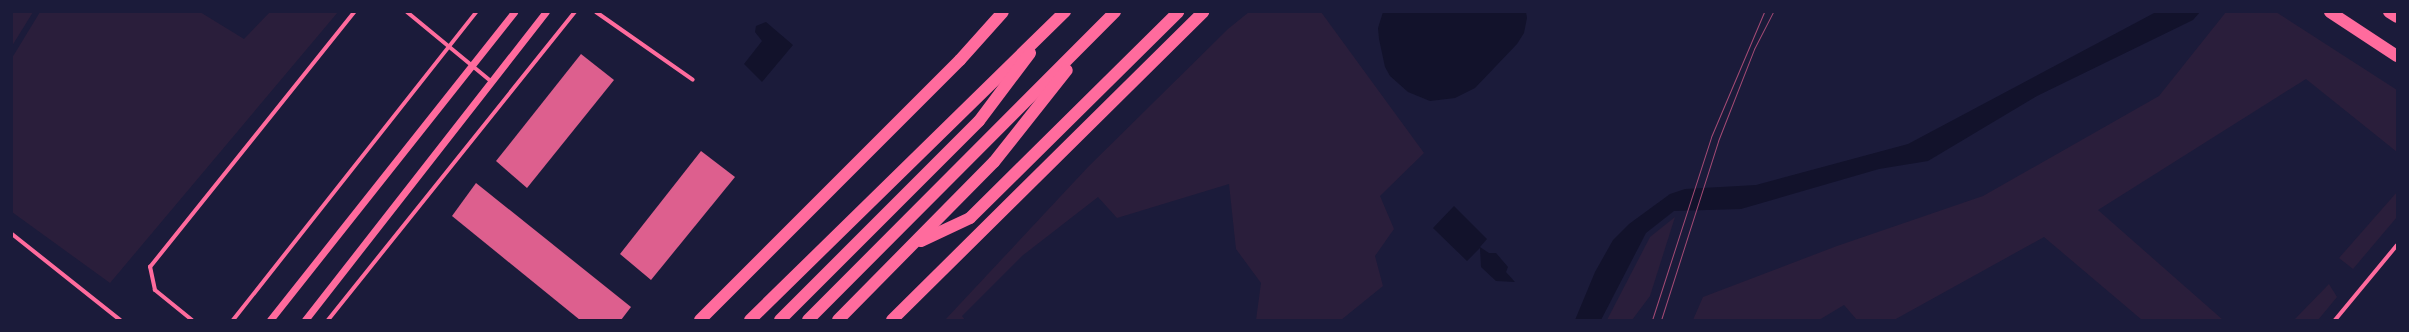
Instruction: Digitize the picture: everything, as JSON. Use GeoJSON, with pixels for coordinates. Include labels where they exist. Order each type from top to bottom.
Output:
{"type":"FeatureCollection","features":[{"type":"Feature","properties":{"kind":"highway"},"geometry":{"type":"LineString","coordinates":[[700,320],[960,60],[1002,12]]}},
{"type":"Feature","properties":{"kind":"highway"},"geometry":{"type":"LineString","coordinates":[[780,320],[979,121],[1026,60],[1053,12]]}},
{"type":"Feature","properties":{"kind":"highway"},"geometry":{"type":"LineString","coordinates":[[750,320],[1065,12]]}},
{"type":"Feature","properties":{"kind":"highway"},"geometry":{"type":"LineString","coordinates":[[838,320],[994,162],[1053,88],[1108,12]]}},
{"type":"Feature","properties":{"kind":"highway"},"geometry":{"type":"LineString","coordinates":[[808,320],[1115,12]]}},
{"type":"Feature","properties":{"kind":"highway"},"geometry":{"type":"LineString","coordinates":[[912,246],[970,218],[1178,12]]}},
{"type":"Feature","properties":{"kind":"highway"},"geometry":{"type":"LineString","coordinates":[[892,320],[1203,12]]}},
{"type":"Feature","properties":{"kind":"highway"},"geometry":{"type":"LineString","coordinates":[[2330,12],[2397,56]]}},
{"type":"Feature","properties":{"kind":"highway"},"geometry":{"type":"LineString","coordinates":[[2389,12],[2397,17]]}},
{"type":"Feature","properties":{"kind":"street"},"geometry":{"type":"LineString","coordinates":[[192,320],[155,290],[150,267],[354,12]]}},
{"type":"Feature","properties":{"kind":"street"},"geometry":{"type":"LineString","coordinates":[[407,12],[492,82]]}},
{"type":"Feature","properties":{"kind":"street"},"geometry":{"type":"LineString","coordinates":[[234,320],[476,12]]}},
{"type":"Feature","properties":{"kind":"street"},"geometry":{"type":"LineString","coordinates":[[270,320],[514,12]]}},
{"type":"Feature","properties":{"kind":"street"},"geometry":{"type":"LineString","coordinates":[[305,320],[546,12]]}},
{"type":"Feature","properties":{"kind":"street"},"geometry":{"type":"LineString","coordinates":[[328,320],[575,12]]}},
{"type":"Feature","properties":{"kind":"street"},"geometry":{"type":"LineString","coordinates":[[596,12],[693,80]]}},
{"type":"Feature","properties":{"kind":"street"},"geometry":{"type":"LineString","coordinates":[[12,234],[120,320]]}},
{"type":"Feature","properties":{"kind":"street"},"geometry":{"type":"LineString","coordinates":[[2335,320],[2397,244]]}},
{"type":"Feature","properties":{"kind":"shaded area"},"geometry":{"type":"Polygon","coordinates":[[[12,12],[33,12],[12,46],[12,12]]]}},
{"type":"Feature","properties":{"kind":"shaded area"},"geometry":{"type":"Polygon","coordinates":[[[40,12],[200,12],[244,39],[270,12],[338,12],[110,283],[12,212],[12,58],[40,12]]]}},
{"type":"Feature","properties":{"kind":"shaded area"},"geometry":{"type":"Polygon","coordinates":[[[1249,12],[1321,12],[1424,153],[1380,196],[1394,229],[1375,256],[1383,286],[1341,320],[1256,320],[1261,283],[1236,249],[1229,184],[1117,218],[1098,197],[1022,256],[962,316],[965,320],[945,320],[1088,167],[1228,29],[1249,12]]]}},
{"type":"Feature","properties":{"kind":"shaded area"},"geometry":{"type":"Polygon","coordinates":[[[1383,12],[1526,12],[1527,18],[1524,33],[1517,44],[1475,88],[1455,98],[1430,101],[1408,92],[1390,76],[1385,67],[1378,28],[1383,12]]]}},
{"type":"Feature","properties":{"kind":"shaded area"},"geometry":{"type":"Polygon","coordinates":[[[2156,12],[2200,12],[2193,20],[2037,96],[1928,161],[1879,169],[1741,209],[1674,211],[1646,233],[1601,320],[1575,320],[1595,272],[1613,240],[1629,224],[1670,194],[1685,189],[1756,185],[1908,144],[2156,12]]]}},
{"type":"Feature","properties":{"kind":"shaded area"},"geometry":{"type":"Polygon","coordinates":[[[2226,12],[2276,12],[2397,90],[2397,152],[2306,79],[2098,210],[2223,320],[2142,320],[2044,237],[1894,320],[1857,320],[1844,305],[1819,320],[1693,320],[1703,297],[1837,246],[1983,196],[2159,96],[2226,12]]]}},
{"type":"Feature","properties":{"kind":"shaded area"},"geometry":{"type":"Polygon","coordinates":[[[766,22],[793,45],[762,82],[744,64],[762,41],[755,32],[756,26],[766,22]]]}},
{"type":"Feature","properties":{"kind":"shaded area"},"geometry":{"type":"Polygon","coordinates":[[[2397,192],[2397,217],[2353,269],[2339,258],[2397,192]]]}},
{"type":"Feature","properties":{"kind":"shaded area"},"geometry":{"type":"Polygon","coordinates":[[[1454,206],[1487,239],[1480,247],[1489,253],[1496,253],[1508,267],[1506,272],[1515,282],[1496,281],[1481,267],[1480,248],[1467,261],[1433,228],[1454,206]]]}},
{"type":"Feature","properties":{"kind":"shaded area"},"geometry":{"type":"Polygon","coordinates":[[[1675,217],[1650,296],[1632,320],[1607,320],[1650,237],[1675,217]]]}},
{"type":"Feature","properties":{"kind":"shaded area"},"geometry":{"type":"Polygon","coordinates":[[[2329,284],[2337,297],[2318,320],[2294,320],[2329,284]]]}},
{"type":"Feature","properties":{"kind":"building"},"geometry":{"type":"Polygon","coordinates":[[[581,54],[614,80],[527,188],[496,161],[581,54]]]}},
{"type":"Feature","properties":{"kind":"building"},"geometry":{"type":"Polygon","coordinates":[[[701,151],[735,177],[651,280],[620,254],[701,151]]]}},
{"type":"Feature","properties":{"kind":"building"},"geometry":{"type":"Polygon","coordinates":[[[476,183],[631,307],[621,320],[580,320],[452,216],[476,183]]]}},
{"type":"Feature","properties":{"kind":"tram line"},"geometry":{"type":"LineString","coordinates":[[1652,320],[1711,137],[1764,12]]}},
{"type":"Feature","properties":{"kind":"tram line"},"geometry":{"type":"LineString","coordinates":[[1661,320],[1718,141],[1754,49],[1773,12]]}}]}
